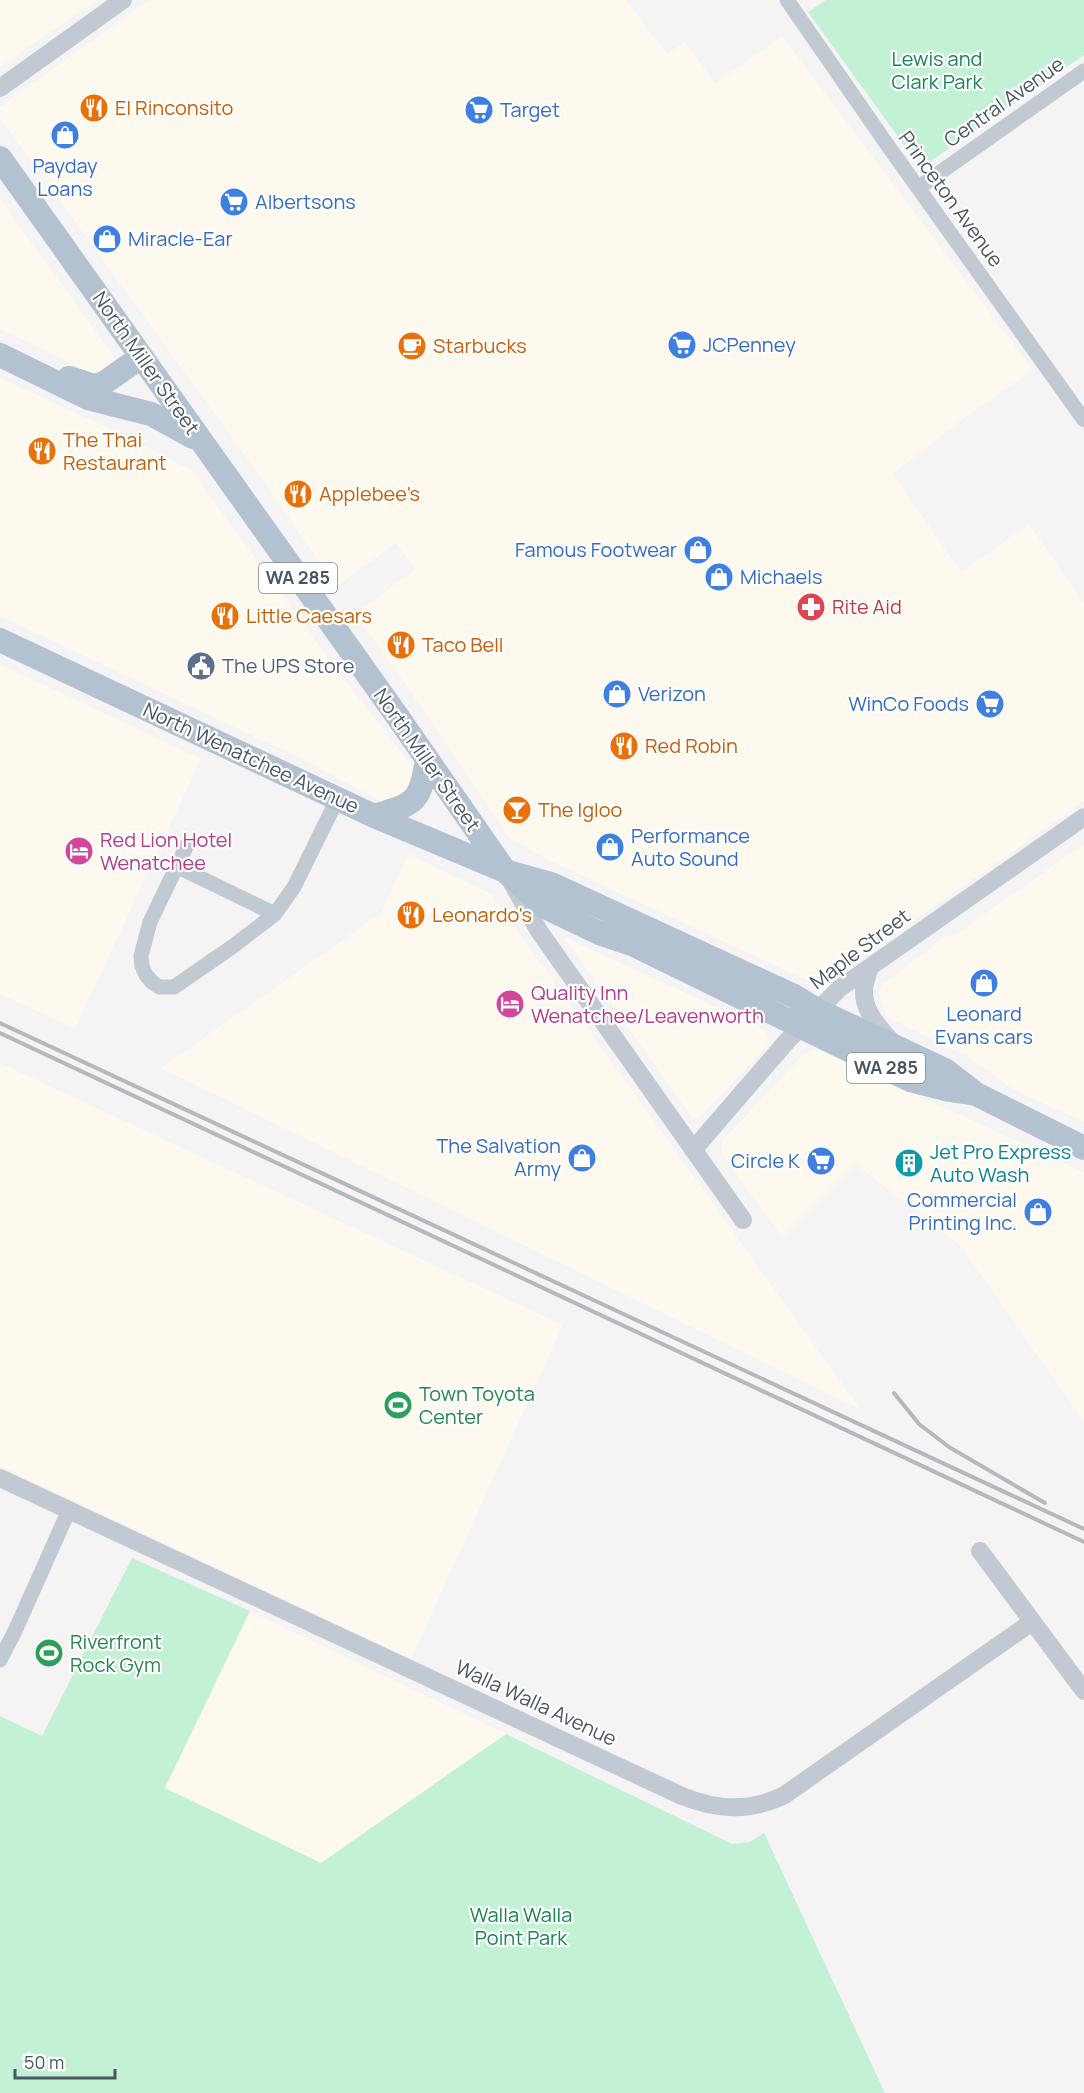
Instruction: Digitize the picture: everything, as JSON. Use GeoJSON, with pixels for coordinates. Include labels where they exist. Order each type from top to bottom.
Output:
{"type":"FeatureCollection","features":[{"type":"Feature","properties":{"kind":"main road","name":"North Miller Street"},"geometry":{"type":"LineString","coordinates":[[0,158],[505,872]]}},
{"type":"Feature","properties":{"kind":"main road","name":"WA 285"},"geometry":{"type":"LineString","coordinates":[[0,356],[88,399],[152,414],[202,442]]}},
{"type":"Feature","properties":{"kind":"main road","name":"WA 285"},"geometry":{"type":"LineString","coordinates":[[40,375],[69,378],[94,386],[104,383],[141,357]]}},
{"type":"Feature","properties":{"kind":"main road","name":"North Wenatchee Avenue"},"geometry":{"type":"LineString","coordinates":[[0,640],[374,816],[505,872],[545,907],[599,933],[632,944],[809,1018],[896,1047],[945,1070],[976,1094],[1084,1148]]}},
{"type":"Feature","properties":{"kind":"main road"},"geometry":{"type":"LineString","coordinates":[[374,816],[400,808],[413,801],[422,788],[427,760]]}},
{"type":"Feature","properties":{"kind":"main road","name":"North Wenatchee Avenue"},"geometry":{"type":"LineString","coordinates":[[809,1018],[910,1080],[976,1094]]}},
{"type":"Feature","properties":{"kind":"street"},"geometry":{"type":"LineString","coordinates":[[0,88],[123,0]]}},
{"type":"Feature","properties":{"kind":"street","name":"Princeton Avenue"},"geometry":{"type":"LineString","coordinates":[[787,0],[1084,420]]}},
{"type":"Feature","properties":{"kind":"street","name":"Central Avenue"},"geometry":{"type":"LineString","coordinates":[[918,188],[1084,72]]}},
{"type":"Feature","properties":{"kind":"street"},"geometry":{"type":"LineString","coordinates":[[187,845],[150,922],[141,956],[146,975],[159,987],[174,987],[232,948],[275,914],[294,887],[338,798]]}},
{"type":"Feature","properties":{"kind":"street","name":"Maple Street"},"geometry":{"type":"LineString","coordinates":[[693,1150],[809,1018],[840,988],[1084,817]]}},
{"type":"Feature","properties":{"kind":"street"},"geometry":{"type":"LineString","coordinates":[[176,866],[275,914]]}},
{"type":"Feature","properties":{"kind":"street","name":"North Miller Street"},"geometry":{"type":"LineString","coordinates":[[505,872],[540,931],[743,1220]]}},
{"type":"Feature","properties":{"kind":"street","name":"WA 285"},"geometry":{"type":"LineString","coordinates":[[870,967],[864,990],[867,1006],[872,1018],[896,1047]]}},
{"type":"Feature","properties":{"kind":"street","name":"Walla Walla Avenue"},"geometry":{"type":"LineString","coordinates":[[0,1478],[682,1796],[704,1804],[727,1808],[750,1807],[783,1796],[1032,1622]]}},
{"type":"Feature","properties":{"kind":"street"},"geometry":{"type":"LineString","coordinates":[[0,1660],[69,1510]]}},
{"type":"Feature","properties":{"kind":"street"},"geometry":{"type":"LineString","coordinates":[[980,1551],[1084,1691]]}},
{"type":"Feature","properties":{"kind":"shaded area"},"geometry":{"type":"Polygon","coordinates":[[[0,0],[97,0],[0,67],[0,0]]]}},
{"type":"Feature","properties":{"kind":"shaded area"},"geometry":{"type":"Polygon","coordinates":[[[149,0],[626,0],[667,54],[684,42],[716,83],[782,36],[1033,370],[959,422],[893,474],[961,572],[1029,524],[1084,603],[1084,801],[835,976],[825,982],[813,983],[544,858],[509,837],[409,689],[355,614],[415,569],[396,543],[336,587],[267,486],[0,118],[0,107],[149,0]]]}},
{"type":"Feature","properties":{"kind":"shaded area"},"geometry":{"type":"Polygon","coordinates":[[[0,199],[118,362],[97,376],[0,329],[0,199]]]}},
{"type":"Feature","properties":{"kind":"shaded area"},"geometry":{"type":"Polygon","coordinates":[[[0,378],[124,435],[191,470],[340,674],[421,777],[390,806],[300,758],[0,616],[0,378]]]}},
{"type":"Feature","properties":{"kind":"shaded area"},"geometry":{"type":"Polygon","coordinates":[[[0,664],[201,759],[75,1029],[0,994],[0,664]]]}},
{"type":"Feature","properties":{"kind":"shaded area"},"geometry":{"type":"Polygon","coordinates":[[[1084,844],[1084,1122],[1014,1090],[970,1058],[887,1017],[879,993],[883,984],[946,936],[955,935],[1084,844]]]}},
{"type":"Feature","properties":{"kind":"shaded area"},"geometry":{"type":"Polygon","coordinates":[[[408,854],[491,894],[861,1410],[161,1068],[381,913],[408,854]]]}},
{"type":"Feature","properties":{"kind":"shaded area"},"geometry":{"type":"Polygon","coordinates":[[[564,937],[766,1030],[769,1044],[699,1118],[693,1119],[564,937]]]}},
{"type":"Feature","properties":{"kind":"shaded area"},"geometry":{"type":"Polygon","coordinates":[[[816,1048],[1084,1172],[1084,1422],[960,1245],[855,1164],[782,1237],[722,1154],[722,1141],[803,1055],[816,1048]]]}},
{"type":"Feature","properties":{"kind":"shaded area"},"geometry":{"type":"Polygon","coordinates":[[[0,1063],[563,1325],[411,1659],[0,1466],[0,1063]]]}},
{"type":"Feature","properties":{"kind":"shaded area"},"geometry":{"type":"Polygon","coordinates":[[[250,1611],[506,1734],[321,1863],[165,1788],[250,1611]]]}},
{"type":"Feature","properties":{"kind":"green space","name":"Lewis and Clark Park"},"geometry":{"type":"Polygon","coordinates":[[[826,0],[1084,0],[1084,55],[931,161],[918,159],[907,144],[904,145],[808,12],[826,0]]]}},
{"type":"Feature","properties":{"kind":"green space","name":"Walla Walla Point Park"},"geometry":{"type":"Polygon","coordinates":[[[132,1558],[250,1611],[165,1788],[321,1863],[506,1734],[732,1844],[750,1842],[764,1833],[885,2093],[0,2093],[0,1716],[42,1736],[132,1558]]]}},
{"type":"Feature","properties":{"kind":"railway"},"geometry":{"type":"LineString","coordinates":[[0,1023],[1084,1529]]}},
{"type":"Feature","properties":{"kind":"railway"},"geometry":{"type":"LineString","coordinates":[[0,1033],[1084,1542]]}},
{"type":"Feature","properties":{"kind":"railway"},"geometry":{"type":"LineString","coordinates":[[894,1393],[919,1424],[949,1447],[1045,1503]]}},
{"type":"Feature","properties":{"kind":"place","name":"El Rinconsito"},"geometry":{"type":"Point","coordinates":[94,108]}},
{"type":"Feature","properties":{"kind":"place","name":"Target"},"geometry":{"type":"Point","coordinates":[479,110]}},
{"type":"Feature","properties":{"kind":"place","name":"Payday Loans"},"geometry":{"type":"Point","coordinates":[65,135]}},
{"type":"Feature","properties":{"kind":"place","name":"Albertsons"},"geometry":{"type":"Point","coordinates":[234,202]}},
{"type":"Feature","properties":{"kind":"place","name":"Miracle-Ear"},"geometry":{"type":"Point","coordinates":[107,239]}},
{"type":"Feature","properties":{"kind":"place","name":"JCPenney"},"geometry":{"type":"Point","coordinates":[682,345]}},
{"type":"Feature","properties":{"kind":"place","name":"Starbucks"},"geometry":{"type":"Point","coordinates":[412,346]}},
{"type":"Feature","properties":{"kind":"place","name":"The Thai Restaurant"},"geometry":{"type":"Point","coordinates":[42,451]}},
{"type":"Feature","properties":{"kind":"place","name":"Applebee's"},"geometry":{"type":"Point","coordinates":[298,494]}},
{"type":"Feature","properties":{"kind":"place","name":"Famous Footwear"},"geometry":{"type":"Point","coordinates":[698,550]}},
{"type":"Feature","properties":{"kind":"place","name":"Michaels"},"geometry":{"type":"Point","coordinates":[719,577]}},
{"type":"Feature","properties":{"kind":"place","name":"Rite Aid"},"geometry":{"type":"Point","coordinates":[811,607]}},
{"type":"Feature","properties":{"kind":"place","name":"Little Caesars"},"geometry":{"type":"Point","coordinates":[225,616]}},
{"type":"Feature","properties":{"kind":"place","name":"Taco Bell"},"geometry":{"type":"Point","coordinates":[401,645]}},
{"type":"Feature","properties":{"kind":"place","name":"The UPS Store"},"geometry":{"type":"Point","coordinates":[201,666]}},
{"type":"Feature","properties":{"kind":"place","name":"Verizon"},"geometry":{"type":"Point","coordinates":[617,694]}},
{"type":"Feature","properties":{"kind":"place","name":"WinCo Foods"},"geometry":{"type":"Point","coordinates":[990,704]}},
{"type":"Feature","properties":{"kind":"place","name":"Red Robin"},"geometry":{"type":"Point","coordinates":[624,746]}},
{"type":"Feature","properties":{"kind":"place","name":"The Igloo"},"geometry":{"type":"Point","coordinates":[517,810]}},
{"type":"Feature","properties":{"kind":"place","name":"Performance Auto Sound"},"geometry":{"type":"Point","coordinates":[610,847]}},
{"type":"Feature","properties":{"kind":"place","name":"Red Lion Hotel Wenatchee"},"geometry":{"type":"Point","coordinates":[79,851]}},
{"type":"Feature","properties":{"kind":"place","name":"Leonardo's"},"geometry":{"type":"Point","coordinates":[411,915]}},
{"type":"Feature","properties":{"kind":"place","name":"Leonard Evans cars"},"geometry":{"type":"Point","coordinates":[984,983]}},
{"type":"Feature","properties":{"kind":"place","name":"Quality Inn Wenatchee/Leavenworth"},"geometry":{"type":"Point","coordinates":[510,1004]}},
{"type":"Feature","properties":{"kind":"place","name":"The Salvation Army"},"geometry":{"type":"Point","coordinates":[582,1158]}},
{"type":"Feature","properties":{"kind":"place","name":"Circle K"},"geometry":{"type":"Point","coordinates":[821,1161]}},
{"type":"Feature","properties":{"kind":"place","name":"Jet Pro Express Auto Wash"},"geometry":{"type":"Point","coordinates":[909,1163]}},
{"type":"Feature","properties":{"kind":"place","name":"Commercial Printing Inc."},"geometry":{"type":"Point","coordinates":[1038,1212]}},
{"type":"Feature","properties":{"kind":"place","name":"Town Toyota Center"},"geometry":{"type":"Point","coordinates":[398,1405]}},
{"type":"Feature","properties":{"kind":"place","name":"Riverfront Rock Gym"},"geometry":{"type":"Point","coordinates":[49,1653]}}]}
